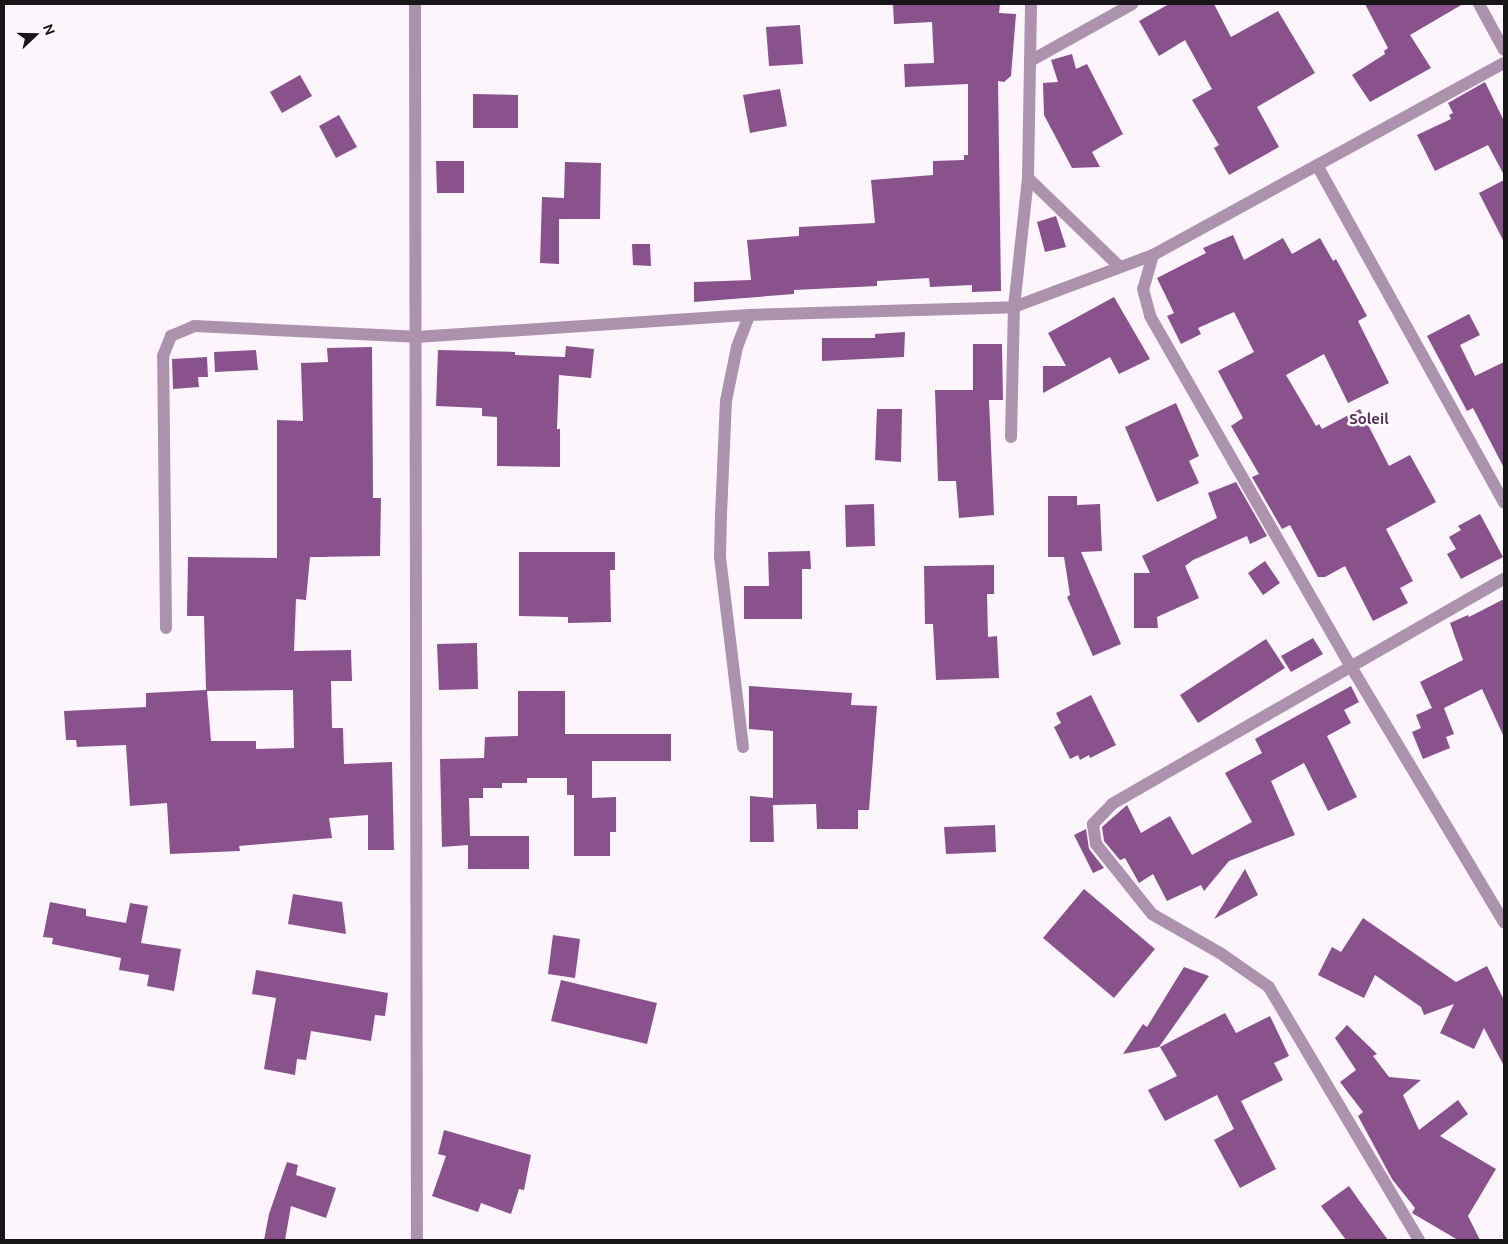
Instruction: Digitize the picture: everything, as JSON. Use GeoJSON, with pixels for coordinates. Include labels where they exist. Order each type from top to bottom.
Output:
{"type":"FeatureCollection","features":[{"type":"Feature","properties":{"kind":"street"},"geometry":{"type":"LineString","coordinates":[[415,4],[417,1240]]}},
{"type":"Feature","properties":{"kind":"street"},"geometry":{"type":"LineString","coordinates":[[1011,437],[1014,307],[1028,178],[1032,60],[1031,4]]}},
{"type":"Feature","properties":{"kind":"street"},"geometry":{"type":"LineString","coordinates":[[1032,60],[1132,4]]}},
{"type":"Feature","properties":{"kind":"street"},"geometry":{"type":"LineString","coordinates":[[1479,4],[1504,50]]}},
{"type":"Feature","properties":{"kind":"street"},"geometry":{"type":"LineString","coordinates":[[166,628],[162,356],[171,336],[194,326],[416,337],[749,315],[1014,307],[1153,255],[1318,167],[1504,63]]}},
{"type":"Feature","properties":{"kind":"street"},"geometry":{"type":"LineString","coordinates":[[1318,167],[1504,503]]}},
{"type":"Feature","properties":{"kind":"street"},"geometry":{"type":"LineString","coordinates":[[1028,178],[1120,267]]}},
{"type":"Feature","properties":{"kind":"street"},"geometry":{"type":"LineString","coordinates":[[1153,255],[1143,289],[1150,316],[1350,665],[1504,922]]}},
{"type":"Feature","properties":{"kind":"street"},"geometry":{"type":"LineString","coordinates":[[743,747],[720,556],[726,401],[737,347],[749,315]]}},
{"type":"Feature","properties":{"kind":"street"},"geometry":{"type":"LineString","coordinates":[[1419,1240],[1269,987],[1220,953],[1152,914],[1096,844],[1093,824],[1112,804],[1350,665],[1504,579]]}},
{"type":"Feature","properties":{"kind":"building"},"geometry":{"type":"Polygon","coordinates":[[[893,4],[1000,4],[999,13],[1016,14],[1011,76],[1004,82],[998,81],[1001,291],[972,292],[972,285],[930,287],[929,278],[877,281],[877,286],[794,290],[794,294],[694,302],[694,282],[751,280],[747,240],[799,236],[799,227],[875,223],[871,180],[933,175],[933,161],[964,160],[964,155],[968,155],[968,84],[905,87],[904,64],[934,63],[932,22],[894,24],[893,4]]]}},
{"type":"Feature","properties":{"kind":"building"},"geometry":{"type":"Polygon","coordinates":[[[1169,4],[1214,4],[1231,37],[1278,11],[1315,73],[1257,107],[1279,147],[1229,175],[1214,148],[1219,145],[1192,100],[1212,89],[1185,40],[1159,56],[1139,21],[1169,4]]]}},
{"type":"Feature","properties":{"kind":"building"},"geometry":{"type":"Polygon","coordinates":[[[1365,4],[1463,4],[1410,35],[1431,68],[1370,102],[1352,75],[1385,54],[1384,51],[1388,48],[1365,4]]]}},
{"type":"Feature","properties":{"kind":"building"},"geometry":{"type":"Polygon","coordinates":[[[800,25],[803,64],[769,66],[766,27],[800,25]]]}},
{"type":"Feature","properties":{"kind":"building"},"geometry":{"type":"Polygon","coordinates":[[[1072,54],[1076,69],[1087,64],[1123,134],[1092,152],[1100,167],[1072,168],[1044,115],[1043,83],[1058,82],[1051,60],[1072,54]]]}},
{"type":"Feature","properties":{"kind":"building"},"geometry":{"type":"Polygon","coordinates":[[[300,75],[312,96],[282,113],[270,92],[300,75]]]}},
{"type":"Feature","properties":{"kind":"building"},"geometry":{"type":"Polygon","coordinates":[[[1485,82],[1504,121],[1504,175],[1488,145],[1435,171],[1417,135],[1451,119],[1449,115],[1453,113],[1448,103],[1485,82]]]}},
{"type":"Feature","properties":{"kind":"building"},"geometry":{"type":"Polygon","coordinates":[[[780,89],[787,126],[750,133],[743,95],[780,89]]]}},
{"type":"Feature","properties":{"kind":"building"},"geometry":{"type":"Polygon","coordinates":[[[473,94],[518,95],[518,128],[473,128],[473,94]]]}},
{"type":"Feature","properties":{"kind":"building"},"geometry":{"type":"Polygon","coordinates":[[[339,115],[357,147],[336,158],[319,126],[339,115]]]}},
{"type":"Feature","properties":{"kind":"building"},"geometry":{"type":"Polygon","coordinates":[[[436,161],[464,161],[464,193],[437,193],[436,161]]]}},
{"type":"Feature","properties":{"kind":"building"},"geometry":{"type":"Polygon","coordinates":[[[565,162],[601,163],[600,219],[559,219],[559,264],[540,263],[542,197],[564,198],[565,162]]]}},
{"type":"Feature","properties":{"kind":"building"},"geometry":{"type":"Polygon","coordinates":[[[1504,180],[1504,242],[1479,193],[1504,180]]]}},
{"type":"Feature","properties":{"kind":"building"},"geometry":{"type":"Polygon","coordinates":[[[1056,216],[1066,247],[1045,252],[1037,222],[1056,216]]]}},
{"type":"Feature","properties":{"kind":"building"},"geometry":{"type":"Polygon","coordinates":[[[1233,235],[1244,260],[1283,238],[1292,254],[1320,238],[1333,261],[1336,259],[1367,316],[1358,321],[1389,383],[1348,403],[1324,354],[1286,375],[1316,426],[1319,424],[1322,429],[1360,409],[1389,466],[1410,455],[1436,502],[1386,529],[1413,581],[1400,588],[1408,603],[1373,621],[1345,566],[1325,577],[1318,577],[1290,525],[1282,529],[1252,477],[1259,474],[1231,426],[1243,418],[1218,371],[1254,352],[1234,312],[1198,328],[1201,334],[1181,344],[1167,316],[1174,313],[1157,278],[1206,253],[1203,248],[1233,235]]]}},
{"type":"Feature","properties":{"kind":"building"},"geometry":{"type":"Polygon","coordinates":[[[632,244],[650,244],[651,266],[633,265],[632,244]]]}},
{"type":"Feature","properties":{"kind":"building"},"geometry":{"type":"Polygon","coordinates":[[[1114,297],[1150,359],[1119,374],[1110,357],[1043,393],[1043,366],[1066,366],[1048,333],[1114,297]]]}},
{"type":"Feature","properties":{"kind":"building"},"geometry":{"type":"Polygon","coordinates":[[[1469,314],[1480,335],[1460,345],[1475,376],[1504,362],[1504,468],[1473,408],[1467,411],[1427,336],[1469,314]]]}},
{"type":"Feature","properties":{"kind":"building"},"geometry":{"type":"Polygon","coordinates":[[[905,332],[904,357],[822,361],[822,338],[875,338],[875,334],[905,332]]]}},
{"type":"Feature","properties":{"kind":"building"},"geometry":{"type":"Polygon","coordinates":[[[973,344],[1002,344],[1003,400],[989,400],[994,515],[959,518],[956,481],[938,481],[935,390],[973,390],[973,344]]]}},
{"type":"Feature","properties":{"kind":"building"},"geometry":{"type":"Polygon","coordinates":[[[566,346],[594,349],[591,378],[559,375],[557,429],[560,429],[560,467],[497,466],[497,417],[482,416],[482,408],[436,406],[438,350],[515,352],[515,355],[565,357],[566,346]]]}},
{"type":"Feature","properties":{"kind":"building"},"geometry":{"type":"Polygon","coordinates":[[[372,347],[373,498],[381,498],[380,556],[310,557],[306,600],[296,599],[294,651],[351,650],[352,681],[331,681],[332,728],[343,728],[344,764],[392,762],[394,850],[368,850],[368,815],[329,818],[332,838],[239,846],[240,851],[170,854],[167,803],[130,806],[126,745],[77,747],[76,740],[66,740],[64,711],[146,707],[146,693],[206,690],[204,616],[187,616],[188,557],[277,558],[277,420],[303,421],[301,363],[328,362],[327,348],[372,347]],[[293,690],[207,691],[211,741],[256,741],[256,749],[294,748],[293,690]]]}},
{"type":"Feature","properties":{"kind":"building"},"geometry":{"type":"Polygon","coordinates":[[[256,350],[258,370],[215,372],[214,352],[256,350]]]}},
{"type":"Feature","properties":{"kind":"building"},"geometry":{"type":"Polygon","coordinates":[[[207,357],[208,377],[198,377],[199,387],[173,389],[172,359],[207,357]]]}},
{"type":"Feature","properties":{"kind":"building"},"geometry":{"type":"Polygon","coordinates":[[[1176,403],[1199,456],[1189,461],[1199,483],[1157,502],[1125,427],[1176,403]]]}},
{"type":"Feature","properties":{"kind":"building"},"geometry":{"type":"Polygon","coordinates":[[[877,409],[902,409],[901,462],[875,460],[877,409]]]}},
{"type":"Feature","properties":{"kind":"building"},"geometry":{"type":"Polygon","coordinates":[[[1236,482],[1267,536],[1250,544],[1247,536],[1193,560],[1185,566],[1199,598],[1157,617],[1158,628],[1134,628],[1134,573],[1150,573],[1142,556],[1217,518],[1208,493],[1236,482]]]}},
{"type":"Feature","properties":{"kind":"building"},"geometry":{"type":"Polygon","coordinates":[[[1048,496],[1077,496],[1077,505],[1100,504],[1102,551],[1081,552],[1121,644],[1093,656],[1067,597],[1070,595],[1064,557],[1048,557],[1048,496]]]}},
{"type":"Feature","properties":{"kind":"building"},"geometry":{"type":"Polygon","coordinates":[[[874,504],[875,546],[846,547],[845,505],[874,504]]]}},
{"type":"Feature","properties":{"kind":"building"},"geometry":{"type":"Polygon","coordinates":[[[1480,514],[1503,557],[1461,579],[1447,554],[1456,549],[1449,537],[1461,530],[1458,526],[1480,514]]]}},
{"type":"Feature","properties":{"kind":"building"},"geometry":{"type":"Polygon","coordinates":[[[810,551],[811,569],[802,569],[802,619],[744,619],[744,586],[769,586],[768,552],[810,551]]]}},
{"type":"Feature","properties":{"kind":"building"},"geometry":{"type":"Polygon","coordinates":[[[519,552],[615,552],[615,570],[610,570],[611,622],[568,623],[568,617],[519,616],[519,552]]]}},
{"type":"Feature","properties":{"kind":"building"},"geometry":{"type":"Polygon","coordinates":[[[1265,561],[1280,583],[1263,595],[1248,573],[1265,561]]]}},
{"type":"Feature","properties":{"kind":"building"},"geometry":{"type":"Polygon","coordinates":[[[994,565],[994,594],[987,594],[988,637],[997,636],[999,678],[936,680],[933,624],[925,624],[924,566],[994,565]]]}},
{"type":"Feature","properties":{"kind":"building"},"geometry":{"type":"Polygon","coordinates":[[[1504,599],[1504,737],[1482,689],[1444,708],[1454,734],[1446,737],[1450,748],[1423,759],[1412,732],[1421,728],[1416,715],[1432,708],[1420,682],[1463,660],[1450,623],[1468,615],[1469,617],[1504,599]]]}},
{"type":"Feature","properties":{"kind":"building"},"geometry":{"type":"Polygon","coordinates":[[[1313,638],[1323,654],[1291,672],[1281,656],[1313,638]]]}},
{"type":"Feature","properties":{"kind":"building"},"geometry":{"type":"Polygon","coordinates":[[[1266,639],[1285,668],[1198,723],[1180,695],[1266,639]]]}},
{"type":"Feature","properties":{"kind":"building"},"geometry":{"type":"Polygon","coordinates":[[[477,643],[478,689],[439,690],[437,644],[477,643]]]}},
{"type":"Feature","properties":{"kind":"building"},"geometry":{"type":"Polygon","coordinates":[[[749,686],[852,693],[851,705],[877,706],[869,810],[858,810],[858,829],[817,829],[816,804],[773,805],[774,842],[750,842],[750,796],[773,798],[773,731],[749,729],[749,686]]]}},
{"type":"Feature","properties":{"kind":"building"},"geometry":{"type":"Polygon","coordinates":[[[1351,686],[1359,702],[1344,710],[1351,723],[1327,736],[1357,797],[1328,811],[1304,763],[1271,781],[1295,835],[1229,861],[1204,891],[1201,885],[1167,901],[1153,874],[1139,883],[1125,858],[1120,860],[1104,841],[1102,827],[1127,805],[1141,833],[1170,816],[1192,855],[1252,822],[1225,773],[1262,753],[1255,739],[1351,686]]]}},
{"type":"Feature","properties":{"kind":"building"},"geometry":{"type":"Polygon","coordinates":[[[518,691],[565,691],[565,734],[671,734],[671,761],[592,761],[592,798],[616,797],[616,832],[610,832],[610,856],[574,856],[574,795],[567,795],[567,778],[527,778],[527,783],[502,783],[502,788],[483,788],[483,798],[469,798],[470,836],[529,836],[529,869],[468,869],[468,845],[442,847],[440,759],[484,758],[485,737],[518,736],[518,691]]]}},
{"type":"Feature","properties":{"kind":"building"},"geometry":{"type":"Polygon","coordinates":[[[1091,695],[1116,745],[1090,758],[1089,755],[1080,760],[1078,755],[1070,759],[1054,727],[1061,723],[1056,713],[1091,695]]]}},
{"type":"Feature","properties":{"kind":"building"},"geometry":{"type":"Polygon","coordinates":[[[995,825],[996,852],[946,854],[944,827],[995,825]]]}},
{"type":"Feature","properties":{"kind":"building"},"geometry":{"type":"Polygon","coordinates":[[[1086,829],[1089,849],[1104,868],[1093,873],[1074,835],[1086,829]]]}},
{"type":"Feature","properties":{"kind":"building"},"geometry":{"type":"Polygon","coordinates":[[[1245,869],[1258,895],[1214,919],[1245,869]]]}},
{"type":"Feature","properties":{"kind":"building"},"geometry":{"type":"Polygon","coordinates":[[[1084,889],[1155,949],[1114,998],[1043,938],[1084,889]]]}},
{"type":"Feature","properties":{"kind":"building"},"geometry":{"type":"Polygon","coordinates":[[[293,894],[342,902],[346,934],[288,924],[293,894]]]}},
{"type":"Feature","properties":{"kind":"building"},"geometry":{"type":"Polygon","coordinates":[[[50,902],[86,909],[86,916],[126,923],[130,903],[148,906],[141,943],[181,949],[174,991],[147,986],[149,975],[119,970],[121,958],[52,944],[53,938],[43,937],[50,902]]]}},
{"type":"Feature","properties":{"kind":"building"},"geometry":{"type":"Polygon","coordinates":[[[1363,918],[1456,982],[1487,966],[1504,1000],[1504,1066],[1484,1028],[1474,1049],[1440,1033],[1454,1004],[1424,1015],[1421,1007],[1375,975],[1364,998],[1318,975],[1332,947],[1341,952],[1363,918]]]}},
{"type":"Feature","properties":{"kind":"building"},"geometry":{"type":"Polygon","coordinates":[[[553,935],[580,939],[575,978],[548,974],[553,935]]]}},
{"type":"Feature","properties":{"kind":"building"},"geometry":{"type":"Polygon","coordinates":[[[1184,967],[1209,976],[1159,1047],[1123,1054],[1143,1024],[1147,1027],[1184,967]]]}},
{"type":"Feature","properties":{"kind":"building"},"geometry":{"type":"Polygon","coordinates":[[[256,970],[388,993],[385,1016],[375,1015],[371,1041],[311,1031],[306,1060],[297,1059],[295,1075],[264,1069],[276,998],[252,994],[256,970]]]}},
{"type":"Feature","properties":{"kind":"building"},"geometry":{"type":"Polygon","coordinates":[[[561,980],[657,1003],[647,1044],[551,1021],[561,980]]]}},
{"type":"Feature","properties":{"kind":"building"},"geometry":{"type":"Polygon","coordinates":[[[1225,1013],[1236,1033],[1270,1016],[1289,1056],[1274,1063],[1283,1080],[1241,1101],[1276,1169],[1240,1188],[1214,1140],[1234,1129],[1217,1095],[1165,1121],[1148,1090],[1177,1076],[1160,1047],[1225,1013]]]}},
{"type":"Feature","properties":{"kind":"building"},"geometry":{"type":"Polygon","coordinates":[[[1347,1025],[1377,1054],[1373,1056],[1389,1077],[1421,1080],[1403,1095],[1419,1130],[1458,1100],[1468,1114],[1440,1136],[1496,1169],[1468,1216],[1480,1240],[1458,1240],[1412,1213],[1415,1208],[1392,1179],[1358,1116],[1363,1112],[1340,1082],[1356,1070],[1335,1038],[1347,1025]]]}},
{"type":"Feature","properties":{"kind":"building"},"geometry":{"type":"Polygon","coordinates":[[[444,1130],[531,1155],[524,1190],[519,1189],[511,1214],[481,1203],[478,1212],[432,1196],[446,1156],[438,1154],[444,1130]]]}},
{"type":"Feature","properties":{"kind":"building"},"geometry":{"type":"Polygon","coordinates":[[[287,1162],[298,1165],[296,1175],[336,1188],[326,1218],[291,1206],[285,1240],[264,1240],[269,1214],[287,1162]]]}},
{"type":"Feature","properties":{"kind":"building"},"geometry":{"type":"Polygon","coordinates":[[[1349,1186],[1388,1240],[1346,1240],[1321,1206],[1349,1186]]]}},
{"type":"Feature","properties":{"kind":"district","name":"Soleil"},"geometry":{"type":"Point","coordinates":[1369,419]}}]}
